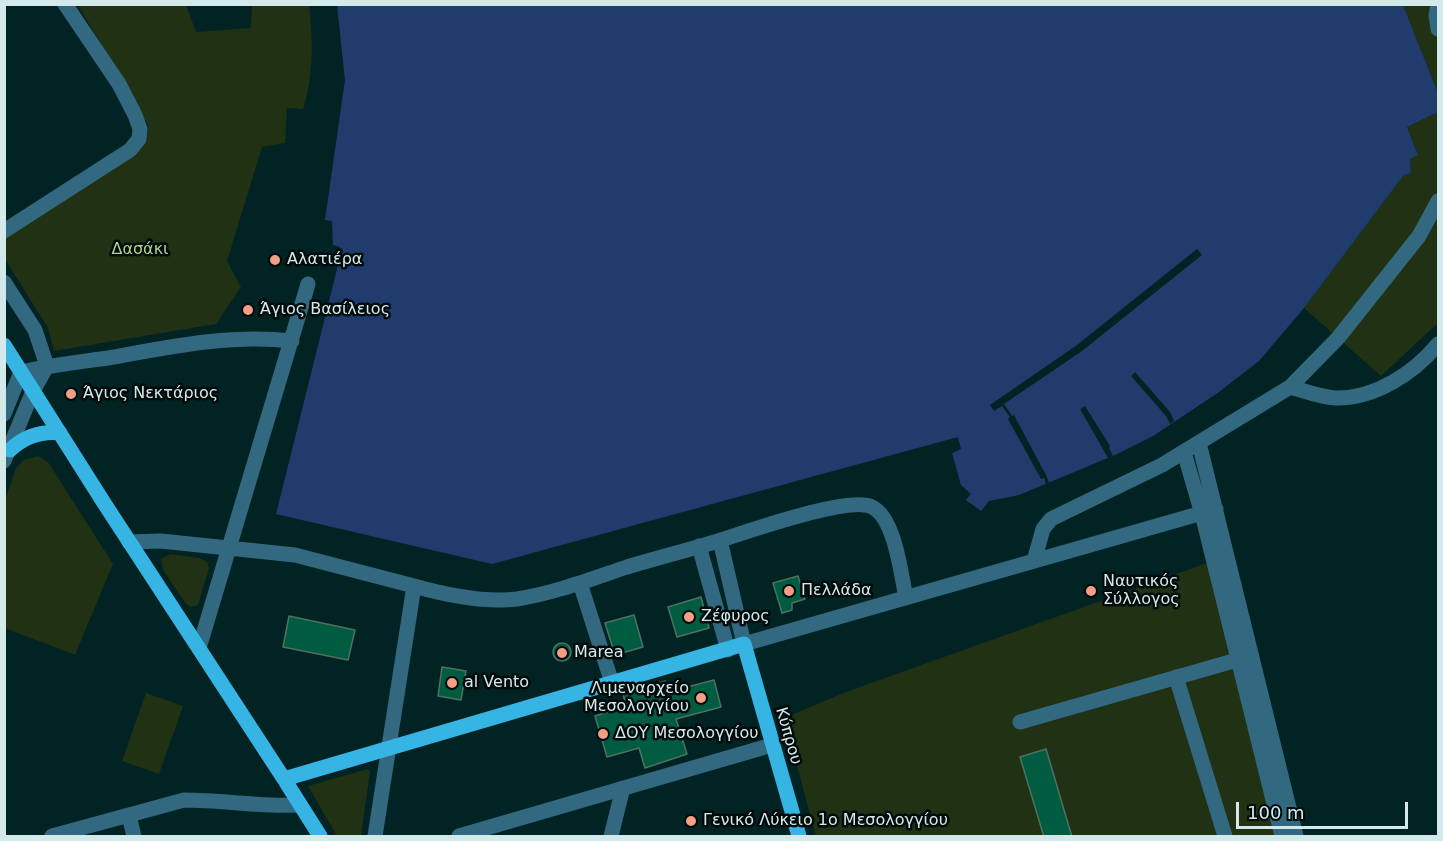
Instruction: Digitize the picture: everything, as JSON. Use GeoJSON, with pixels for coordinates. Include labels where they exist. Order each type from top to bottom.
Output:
{"type":"FeatureCollection","features":[{"type":"Feature","properties":{"kind":"main road"},"geometry":{"type":"LineString","coordinates":[[4,345],[320,837]]}},
{"type":"Feature","properties":{"kind":"main road"},"geometry":{"type":"LineString","coordinates":[[7,455],[20,441],[34,435],[48,432],[60,434]]}},
{"type":"Feature","properties":{"kind":"main road"},"geometry":{"type":"LineString","coordinates":[[284,778],[744,644]]}},
{"type":"Feature","properties":{"kind":"main road","name":"Κύπρου"},"geometry":{"type":"LineString","coordinates":[[744,644],[799,837]]}},
{"type":"Feature","properties":{"kind":"street"},"geometry":{"type":"LineString","coordinates":[[4,231],[130,150],[139,139],[140,129],[128,100],[65,4]]}},
{"type":"Feature","properties":{"kind":"street"},"geometry":{"type":"LineString","coordinates":[[1438,4],[1436,15],[1438,29]]}},
{"type":"Feature","properties":{"kind":"street"},"geometry":{"type":"LineString","coordinates":[[1034,561],[1043,529],[1051,519],[1184,452],[1290,387],[1346,329],[1419,236],[1438,201]]}},
{"type":"Feature","properties":{"kind":"street"},"geometry":{"type":"LineString","coordinates":[[4,282],[35,330],[47,366],[33,391],[7,455]]}},
{"type":"Feature","properties":{"kind":"street"},"geometry":{"type":"LineString","coordinates":[[199,648],[308,284]]}},
{"type":"Feature","properties":{"kind":"street"},"geometry":{"type":"LineString","coordinates":[[4,414],[21,372],[47,366],[222,340],[247,338],[292,341]]}},
{"type":"Feature","properties":{"kind":"street"},"geometry":{"type":"LineString","coordinates":[[1290,387],[1336,398],[1363,394],[1384,387],[1403,376],[1430,354],[1438,344]]}},
{"type":"Feature","properties":{"kind":"street"},"geometry":{"type":"LineString","coordinates":[[1199,443],[1209,511],[1237,660],[1282,837]]}},
{"type":"Feature","properties":{"kind":"street"},"geometry":{"type":"LineString","coordinates":[[1184,452],[1209,511],[1296,837]]}},
{"type":"Feature","properties":{"kind":"street"},"geometry":{"type":"LineString","coordinates":[[129,542],[161,541],[295,555],[435,592],[500,600],[532,596],[580,583],[763,526],[821,511],[852,504],[869,505],[879,511],[887,523],[906,598]]}},
{"type":"Feature","properties":{"kind":"street"},"geometry":{"type":"LineString","coordinates":[[720,540],[744,644],[1209,511]]}},
{"type":"Feature","properties":{"kind":"street"},"geometry":{"type":"LineString","coordinates":[[699,546],[728,650]]}},
{"type":"Feature","properties":{"kind":"street"},"geometry":{"type":"LineString","coordinates":[[580,583],[612,683]]}},
{"type":"Feature","properties":{"kind":"street"},"geometry":{"type":"LineString","coordinates":[[375,837],[414,586]]}},
{"type":"Feature","properties":{"kind":"street"},"geometry":{"type":"LineString","coordinates":[[1020,722],[1237,660]]}},
{"type":"Feature","properties":{"kind":"street"},"geometry":{"type":"LineString","coordinates":[[1176,677],[1225,837]]}},
{"type":"Feature","properties":{"kind":"street"},"geometry":{"type":"LineString","coordinates":[[459,837],[772,745]]}},
{"type":"Feature","properties":{"kind":"street"},"geometry":{"type":"LineString","coordinates":[[611,837],[623,788]]}},
{"type":"Feature","properties":{"kind":"street"},"geometry":{"type":"LineString","coordinates":[[52,837],[184,800],[265,806],[300,805]]}},
{"type":"Feature","properties":{"kind":"street"},"geometry":{"type":"LineString","coordinates":[[129,816],[134,837]]}},
{"type":"Feature","properties":{"kind":"green space","name":"Δασάκι"},"geometry":{"type":"Polygon","coordinates":[[[78,5],[186,5],[196,32],[251,28],[252,5],[309,5],[312,57],[307,96],[303,109],[287,108],[285,143],[262,147],[227,261],[241,287],[216,324],[54,351],[48,328],[5,259],[5,236],[139,149],[147,138],[148,125],[78,5]]]}},
{"type":"Feature","properties":{"kind":"green space"},"geometry":{"type":"Polygon","coordinates":[[[1403,5],[1438,5],[1438,93],[1403,5]]]}},
{"type":"Feature","properties":{"kind":"green space"},"geometry":{"type":"Polygon","coordinates":[[[1438,112],[1438,323],[1381,376],[1304,308],[1403,176],[1411,173],[1410,159],[1418,154],[1407,127],[1438,112]]]}},
{"type":"Feature","properties":{"kind":"green space"},"geometry":{"type":"Polygon","coordinates":[[[38,456],[48,462],[113,564],[75,655],[5,628],[5,500],[16,468],[24,460],[38,456]]]}},
{"type":"Feature","properties":{"kind":"green space"},"geometry":{"type":"Polygon","coordinates":[[[170,554],[199,558],[207,562],[209,568],[198,605],[191,607],[186,604],[163,570],[161,559],[170,554]]]}},
{"type":"Feature","properties":{"kind":"green space"},"geometry":{"type":"Polygon","coordinates":[[[1207,563],[1276,836],[816,836],[784,718],[846,692],[1207,563]]]}},
{"type":"Feature","properties":{"kind":"green space"},"geometry":{"type":"Polygon","coordinates":[[[146,693],[183,706],[159,774],[122,761],[146,693]]]}},
{"type":"Feature","properties":{"kind":"green space"},"geometry":{"type":"Polygon","coordinates":[[[368,769],[370,771],[361,836],[337,836],[308,786],[368,769]]]}},
{"type":"Feature","properties":{"kind":"water"},"geometry":{"type":"Polygon","coordinates":[[[337,5],[1403,5],[1438,93],[1438,112],[1407,127],[1418,155],[1410,159],[1411,173],[1403,176],[1304,308],[1259,361],[1219,392],[1153,436],[1115,455],[1019,495],[989,501],[981,511],[966,500],[971,494],[961,485],[952,453],[961,449],[958,437],[492,564],[276,514],[337,269],[340,247],[333,245],[332,221],[325,220],[345,80],[337,5]]]}},
{"type":"Feature","properties":{"kind":"pier"},"geometry":{"type":"Polygon","coordinates":[[[1197,249],[1202,255],[1082,351],[1004,404],[1012,416],[1014,415],[1046,475],[1049,483],[1046,484],[1008,419],[1010,417],[1002,406],[994,411],[990,405],[1077,345],[1197,249]]]}},
{"type":"Feature","properties":{"kind":"pier"},"geometry":{"type":"Polygon","coordinates":[[[1135,372],[1170,412],[1174,421],[1170,424],[1166,416],[1131,376],[1135,372]]]}},
{"type":"Feature","properties":{"kind":"pier"},"geometry":{"type":"Polygon","coordinates":[[[1085,406],[1110,446],[1113,456],[1108,458],[1080,409],[1085,406]]]}},
{"type":"Feature","properties":{"kind":"building","name":"Πελλάδα"},"geometry":{"type":"Polygon","coordinates":[[[798,576],[805,599],[792,603],[792,610],[782,613],[773,583],[798,576]]]}},
{"type":"Feature","properties":{"kind":"building","name":"Ζέφυρος"},"geometry":{"type":"Polygon","coordinates":[[[701,597],[709,628],[677,637],[668,607],[701,597]]]}},
{"type":"Feature","properties":{"kind":"building"},"geometry":{"type":"Polygon","coordinates":[[[634,615],[643,647],[615,655],[605,623],[634,615]]]}},
{"type":"Feature","properties":{"kind":"building"},"geometry":{"type":"Polygon","coordinates":[[[289,616],[355,630],[348,660],[283,647],[289,616]]]}},
{"type":"Feature","properties":{"kind":"building","name":"Marea"},"geometry":{"type":"Polygon","coordinates":[[[562,643],[568,646],[571,652],[568,658],[562,661],[556,658],[553,652],[556,646],[562,643]]]}},
{"type":"Feature","properties":{"kind":"building","name":"al Vento"},"geometry":{"type":"Polygon","coordinates":[[[442,667],[466,671],[461,700],[438,696],[442,667]]]}},
{"type":"Feature","properties":{"kind":"building"},"geometry":{"type":"Polygon","coordinates":[[[714,680],[721,707],[676,719],[687,754],[645,768],[639,748],[607,757],[595,716],[626,706],[623,694],[665,681],[668,692],[714,680]]]}},
{"type":"Feature","properties":{"kind":"building"},"geometry":{"type":"Polygon","coordinates":[[[1046,749],[1072,837],[1044,837],[1020,757],[1046,749]]]}},
{"type":"Feature","properties":{"kind":"place","name":"Αλατιέρα"},"geometry":{"type":"Point","coordinates":[275,260]}},
{"type":"Feature","properties":{"kind":"place","name":"Άγιος Βασίλειος"},"geometry":{"type":"Point","coordinates":[248,310]}},
{"type":"Feature","properties":{"kind":"place","name":"Άγιος Νεκτάριος"},"geometry":{"type":"Point","coordinates":[71,394]}},
{"type":"Feature","properties":{"kind":"place","name":"Πελλάδα"},"geometry":{"type":"Point","coordinates":[789,591]}},
{"type":"Feature","properties":{"kind":"place","name":"Ναυτικός Σύλλογος"},"geometry":{"type":"Point","coordinates":[1091,591]}},
{"type":"Feature","properties":{"kind":"place","name":"Ζέφυρος"},"geometry":{"type":"Point","coordinates":[689,617]}},
{"type":"Feature","properties":{"kind":"place","name":"Marea"},"geometry":{"type":"Point","coordinates":[562,653]}},
{"type":"Feature","properties":{"kind":"place","name":"al Vento"},"geometry":{"type":"Point","coordinates":[452,683]}},
{"type":"Feature","properties":{"kind":"place","name":"Λιμεναρχείο Μεσολογγίου"},"geometry":{"type":"Point","coordinates":[701,698]}},
{"type":"Feature","properties":{"kind":"place","name":"ΔΟΥ Μεσολογγίου"},"geometry":{"type":"Point","coordinates":[603,734]}},
{"type":"Feature","properties":{"kind":"place","name":"Γενικό Λύκειο 1ο Μεσολογγίου"},"geometry":{"type":"Point","coordinates":[691,821]}}]}
